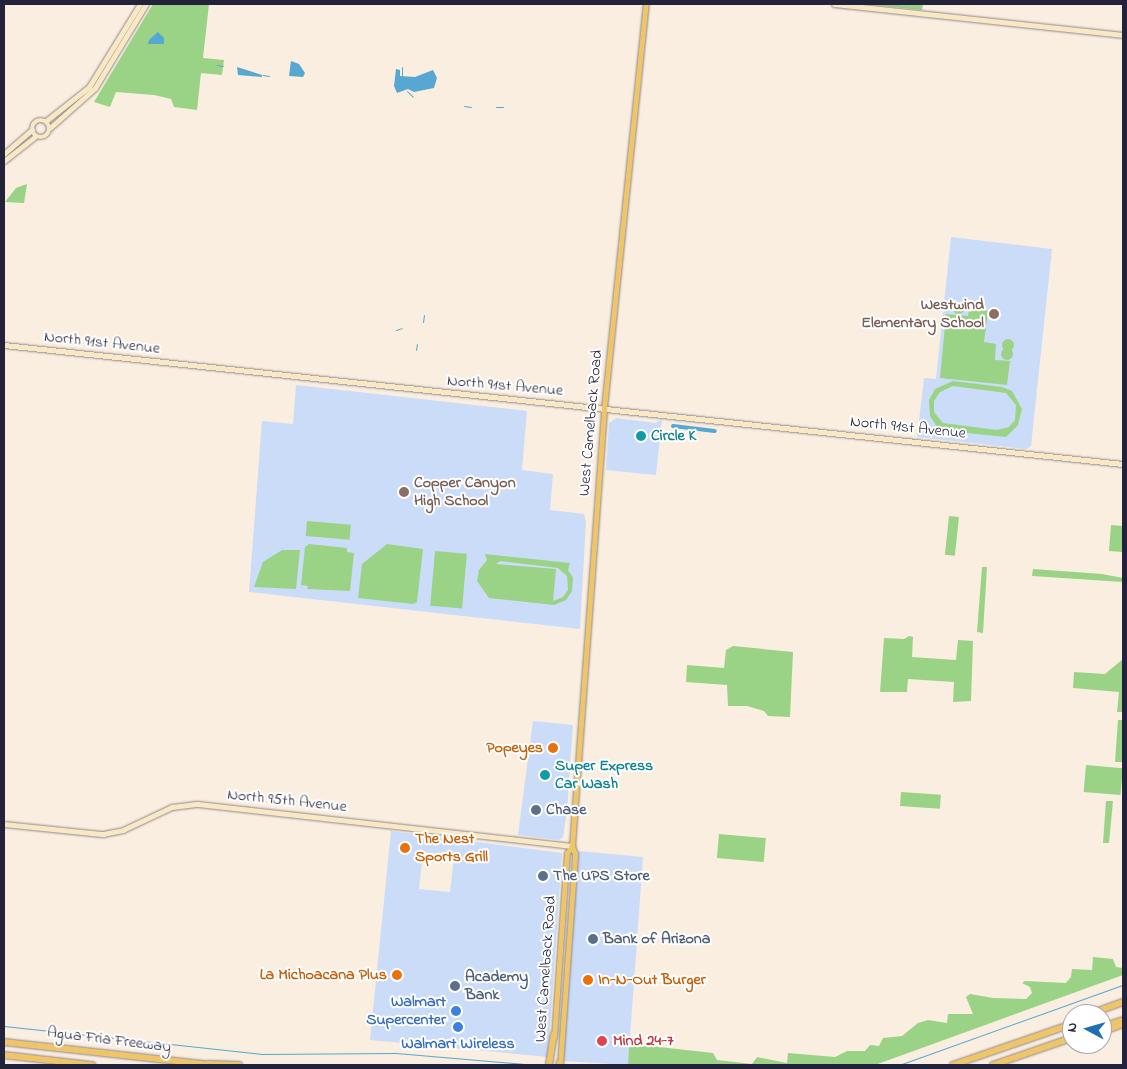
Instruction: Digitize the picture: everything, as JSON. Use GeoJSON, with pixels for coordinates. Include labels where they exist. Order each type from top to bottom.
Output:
{"type":"FeatureCollection","features":[{"type":"Feature","properties":{"kind":"highway"},"geometry":{"type":"LineString","coordinates":[[953,1065],[1062,1026]]}},
{"type":"Feature","properties":{"kind":"highway"},"geometry":{"type":"LineString","coordinates":[[550,1065],[554,1035]]}},
{"type":"Feature","properties":{"kind":"highway","name":"Agua Fria Freeway"},"geometry":{"type":"LineString","coordinates":[[4,1040],[29,1045],[211,1065]]}},
{"type":"Feature","properties":{"kind":"highway"},"geometry":{"type":"LineString","coordinates":[[993,1065],[1062,1042]]}},
{"type":"Feature","properties":{"kind":"highway","name":"Agua Fria Freeway"},"geometry":{"type":"LineString","coordinates":[[4,1057],[92,1065]]}},
{"type":"Feature","properties":{"kind":"highway"},"geometry":{"type":"LineString","coordinates":[[204,1064],[239,1065]]}},
{"type":"Feature","properties":{"kind":"main road","name":"West Camelback Road"},"geometry":{"type":"LineString","coordinates":[[560,1064],[575,854],[572,846],[604,408],[646,4]]}},
{"type":"Feature","properties":{"kind":"main road","name":"West Camelback Road"},"geometry":{"type":"LineString","coordinates":[[554,1035],[567,853],[572,846]]}},
{"type":"Feature","properties":{"kind":"main road"},"geometry":{"type":"LineString","coordinates":[[563,1009],[563,963],[560,955],[564,950],[570,921]]}},
{"type":"Feature","properties":{"kind":"street"},"geometry":{"type":"LineString","coordinates":[[4,154],[32,130],[36,122],[46,121],[89,87],[140,4]]}},
{"type":"Feature","properties":{"kind":"street"},"geometry":{"type":"LineString","coordinates":[[4,161],[36,137],[45,138],[50,128],[95,88],[146,4]]}},
{"type":"Feature","properties":{"kind":"street"},"geometry":{"type":"LineString","coordinates":[[834,4],[1123,35]]}},
{"type":"Feature","properties":{"kind":"street"},"geometry":{"type":"LineString","coordinates":[[46,121],[50,128]]}},
{"type":"Feature","properties":{"kind":"street"},"geometry":{"type":"LineString","coordinates":[[32,130],[36,137]]}},
{"type":"Feature","properties":{"kind":"street","name":"North 91st Avenue"},"geometry":{"type":"LineString","coordinates":[[4,346],[1123,464]]}},
{"type":"Feature","properties":{"kind":"street","name":"North 95th Avenue"},"geometry":{"type":"LineString","coordinates":[[4,824],[102,834],[123,830],[172,807],[198,804],[572,846]]}},
{"type":"Feature","properties":{"kind":"shaded area","name":"Westwind Elementary School"},"geometry":{"type":"Polygon","coordinates":[[[951,237],[1052,249],[1031,446],[1026,449],[917,437],[924,378],[936,379],[951,237]]]}},
{"type":"Feature","properties":{"kind":"shaded area","name":"Copper Canyon High School"},"geometry":{"type":"Polygon","coordinates":[[[296,385],[527,411],[522,470],[553,474],[550,510],[584,514],[586,522],[580,629],[249,592],[262,421],[293,424],[296,385]]]}},
{"type":"Feature","properties":{"kind":"shaded area"},"geometry":{"type":"Polygon","coordinates":[[[616,418],[656,423],[662,419],[656,475],[606,470],[609,423],[616,418]]]}},
{"type":"Feature","properties":{"kind":"shaded area"},"geometry":{"type":"Polygon","coordinates":[[[533,721],[573,725],[567,811],[563,837],[559,840],[518,835],[533,721]]]}},
{"type":"Feature","properties":{"kind":"shaded area"},"geometry":{"type":"Polygon","coordinates":[[[391,831],[562,853],[548,1057],[370,1040],[391,831]],[[423,852],[419,889],[450,892],[454,856],[423,852]]]}},
{"type":"Feature","properties":{"kind":"shaded area"},"geometry":{"type":"Polygon","coordinates":[[[579,851],[643,857],[628,1065],[563,1061],[577,855],[579,851]]]}},
{"type":"Feature","properties":{"kind":"green space"},"geometry":{"type":"Polygon","coordinates":[[[153,4],[209,4],[203,58],[224,60],[222,75],[201,73],[197,110],[174,107],[171,99],[154,95],[116,92],[110,107],[94,102],[153,4]]]}},
{"type":"Feature","properties":{"kind":"green space"},"geometry":{"type":"Polygon","coordinates":[[[865,4],[923,4],[922,10],[865,4]]]}},
{"type":"Feature","properties":{"kind":"green space"},"geometry":{"type":"Polygon","coordinates":[[[27,184],[24,203],[5,202],[16,188],[27,184]]]}},
{"type":"Feature","properties":{"kind":"green space"},"geometry":{"type":"Polygon","coordinates":[[[958,302],[964,308],[958,314],[952,308],[958,302]]]}},
{"type":"Feature","properties":{"kind":"green space"},"geometry":{"type":"Polygon","coordinates":[[[969,309],[988,311],[984,342],[996,344],[995,360],[1010,361],[1007,385],[940,378],[946,314],[968,316],[969,309]]]}},
{"type":"Feature","properties":{"kind":"green space"},"geometry":{"type":"Polygon","coordinates":[[[1008,339],[1014,345],[1008,351],[1002,345],[1008,339]]]}},
{"type":"Feature","properties":{"kind":"green space"},"geometry":{"type":"Polygon","coordinates":[[[1007,348],[1013,354],[1007,360],[1001,354],[1007,348]]]}},
{"type":"Feature","properties":{"kind":"green space"},"geometry":{"type":"Polygon","coordinates":[[[953,381],[1002,387],[1012,391],[1022,409],[1018,425],[1006,437],[939,430],[930,416],[929,400],[935,389],[953,381]],[[953,386],[940,392],[934,401],[934,412],[943,423],[997,430],[1009,427],[1015,420],[1016,405],[1006,393],[953,386]]]}},
{"type":"Feature","properties":{"kind":"green space"},"geometry":{"type":"Polygon","coordinates":[[[949,516],[959,517],[955,556],[945,555],[949,516]]]}},
{"type":"Feature","properties":{"kind":"green space"},"geometry":{"type":"Polygon","coordinates":[[[307,521],[351,525],[350,540],[306,536],[307,521]]]}},
{"type":"Feature","properties":{"kind":"green space"},"geometry":{"type":"Polygon","coordinates":[[[1111,525],[1123,526],[1123,552],[1109,551],[1111,525]]]}},
{"type":"Feature","properties":{"kind":"green space"},"geometry":{"type":"Polygon","coordinates":[[[309,544],[347,548],[347,552],[354,553],[350,591],[307,589],[308,586],[301,585],[305,547],[309,544]]]}},
{"type":"Feature","properties":{"kind":"green space"},"geometry":{"type":"Polygon","coordinates":[[[387,544],[423,549],[417,602],[413,604],[358,598],[362,564],[387,544]]]}},
{"type":"Feature","properties":{"kind":"green space"},"geometry":{"type":"Polygon","coordinates":[[[282,550],[300,550],[296,589],[254,587],[263,562],[282,550]]]}},
{"type":"Feature","properties":{"kind":"green space"},"geometry":{"type":"Polygon","coordinates":[[[435,551],[467,554],[462,609],[430,606],[435,551]]]}},
{"type":"Feature","properties":{"kind":"green space"},"geometry":{"type":"Polygon","coordinates":[[[485,554],[570,563],[568,570],[573,578],[572,591],[566,600],[554,605],[489,598],[477,581],[479,570],[487,560],[485,554]],[[500,561],[496,564],[556,569],[553,601],[563,597],[568,590],[567,576],[558,568],[500,561]]]}},
{"type":"Feature","properties":{"kind":"green space"},"geometry":{"type":"Polygon","coordinates":[[[982,567],[987,567],[983,633],[977,632],[982,567]]]}},
{"type":"Feature","properties":{"kind":"green space"},"geometry":{"type":"Polygon","coordinates":[[[1033,569],[1102,574],[1123,578],[1123,582],[1032,576],[1033,569]]]}},
{"type":"Feature","properties":{"kind":"green space"},"geometry":{"type":"Polygon","coordinates":[[[909,636],[913,637],[912,657],[956,660],[958,640],[973,641],[971,701],[953,702],[954,682],[908,679],[907,692],[880,692],[884,638],[904,639],[909,636]]]}},
{"type":"Feature","properties":{"kind":"green space"},"geometry":{"type":"Polygon","coordinates":[[[733,646],[793,652],[790,717],[768,716],[764,711],[747,706],[728,706],[727,685],[686,682],[687,665],[724,668],[726,650],[733,646]]]}},
{"type":"Feature","properties":{"kind":"green space"},"geometry":{"type":"Polygon","coordinates":[[[1123,659],[1123,712],[1117,712],[1119,692],[1073,688],[1074,672],[1105,674],[1123,659]]]}},
{"type":"Feature","properties":{"kind":"green space"},"geometry":{"type":"Polygon","coordinates":[[[1118,720],[1123,720],[1123,762],[1115,762],[1118,720]]]}},
{"type":"Feature","properties":{"kind":"green space"},"geometry":{"type":"Polygon","coordinates":[[[1086,765],[1123,768],[1121,795],[1084,792],[1086,765]]]}},
{"type":"Feature","properties":{"kind":"green space"},"geometry":{"type":"Polygon","coordinates":[[[901,792],[941,795],[940,809],[900,806],[901,792]]]}},
{"type":"Feature","properties":{"kind":"green space"},"geometry":{"type":"Polygon","coordinates":[[[1106,801],[1113,801],[1109,843],[1103,843],[1106,801]]]}},
{"type":"Feature","properties":{"kind":"green space"},"geometry":{"type":"Polygon","coordinates":[[[719,834],[766,838],[764,862],[717,858],[719,834]]]}},
{"type":"Feature","properties":{"kind":"green space"},"geometry":{"type":"Polygon","coordinates":[[[1093,957],[1113,959],[1116,967],[1123,968],[1123,975],[875,1065],[628,1065],[629,1047],[650,1046],[713,1053],[717,1060],[752,1064],[757,1057],[787,1063],[788,1053],[835,1057],[847,1051],[865,1051],[870,1045],[879,1046],[883,1038],[902,1036],[918,1023],[928,1020],[947,1023],[948,1014],[973,1014],[966,997],[970,994],[993,998],[1026,999],[1032,993],[1030,987],[1022,983],[1025,981],[1066,983],[1071,977],[1072,969],[1092,970],[1093,957]]]}},
{"type":"Feature","properties":{"kind":"water"},"geometry":{"type":"Polygon","coordinates":[[[158,32],[164,38],[164,44],[148,44],[149,40],[158,32]]]}},
{"type":"Feature","properties":{"kind":"water"},"geometry":{"type":"Polygon","coordinates":[[[291,61],[299,64],[305,73],[303,77],[289,76],[291,61]]]}},
{"type":"Feature","properties":{"kind":"water"},"geometry":{"type":"Polygon","coordinates":[[[237,67],[262,75],[262,77],[238,75],[237,67]]]}},
{"type":"Feature","properties":{"kind":"water"},"geometry":{"type":"Polygon","coordinates":[[[396,69],[400,70],[400,76],[415,77],[433,70],[437,78],[434,88],[414,92],[408,89],[397,93],[394,86],[396,69]]]}},
{"type":"Feature","properties":{"kind":"waterway"},"geometry":{"type":"LineString","coordinates":[[217,65],[223,66]]}},
{"type":"Feature","properties":{"kind":"waterway"},"geometry":{"type":"LineString","coordinates":[[402,67],[402,76]]}},
{"type":"Feature","properties":{"kind":"waterway"},"geometry":{"type":"LineString","coordinates":[[263,75],[269,76]]}},
{"type":"Feature","properties":{"kind":"waterway"},"geometry":{"type":"LineString","coordinates":[[407,91],[413,97]]}},
{"type":"Feature","properties":{"kind":"waterway"},"geometry":{"type":"LineString","coordinates":[[464,106],[471,107]]}},
{"type":"Feature","properties":{"kind":"waterway"},"geometry":{"type":"LineString","coordinates":[[496,107],[503,107]]}},
{"type":"Feature","properties":{"kind":"waterway"},"geometry":{"type":"LineString","coordinates":[[423,322],[424,315]]}},
{"type":"Feature","properties":{"kind":"waterway"},"geometry":{"type":"LineString","coordinates":[[396,330],[402,328]]}},
{"type":"Feature","properties":{"kind":"waterway"},"geometry":{"type":"LineString","coordinates":[[416,350],[417,344]]}},
{"type":"Feature","properties":{"kind":"waterway"},"geometry":{"type":"LineString","coordinates":[[673,426],[715,431]]}},
{"type":"Feature","properties":{"kind":"waterway"},"geometry":{"type":"LineString","coordinates":[[899,1065],[1123,985]]}},
{"type":"Feature","properties":{"kind":"waterway"},"geometry":{"type":"LineString","coordinates":[[4,1026],[261,1054],[396,1053],[536,1065]]}},
{"type":"Feature","properties":{"kind":"place","name":"Westwind Elementary School"},"geometry":{"type":"Point","coordinates":[994,314]}},
{"type":"Feature","properties":{"kind":"place","name":"Circle K"},"geometry":{"type":"Point","coordinates":[641,436]}},
{"type":"Feature","properties":{"kind":"place","name":"Copper Canyon High School"},"geometry":{"type":"Point","coordinates":[404,492]}},
{"type":"Feature","properties":{"kind":"place","name":"Popeyes"},"geometry":{"type":"Point","coordinates":[553,748]}},
{"type":"Feature","properties":{"kind":"place","name":"Super Express Car Wash"},"geometry":{"type":"Point","coordinates":[545,775]}},
{"type":"Feature","properties":{"kind":"place","name":"Chase"},"geometry":{"type":"Point","coordinates":[536,810]}},
{"type":"Feature","properties":{"kind":"place","name":"The Nest Sports Grill"},"geometry":{"type":"Point","coordinates":[405,848]}},
{"type":"Feature","properties":{"kind":"place","name":"The UPS Store"},"geometry":{"type":"Point","coordinates":[543,876]}},
{"type":"Feature","properties":{"kind":"place","name":"Bank of Arizona"},"geometry":{"type":"Point","coordinates":[593,939]}},
{"type":"Feature","properties":{"kind":"place","name":"La Michoacana Plus"},"geometry":{"type":"Point","coordinates":[397,975]}},
{"type":"Feature","properties":{"kind":"place","name":"In-N-Out Burger"},"geometry":{"type":"Point","coordinates":[588,980]}},
{"type":"Feature","properties":{"kind":"place","name":"Academy Bank"},"geometry":{"type":"Point","coordinates":[455,986]}},
{"type":"Feature","properties":{"kind":"place","name":"Walmart Supercenter"},"geometry":{"type":"Point","coordinates":[456,1011]}},
{"type":"Feature","properties":{"kind":"place","name":"Walmart Wireless"},"geometry":{"type":"Point","coordinates":[458,1027]}},
{"type":"Feature","properties":{"kind":"place","name":"Mind 24-7"},"geometry":{"type":"Point","coordinates":[602,1041]}}]}
